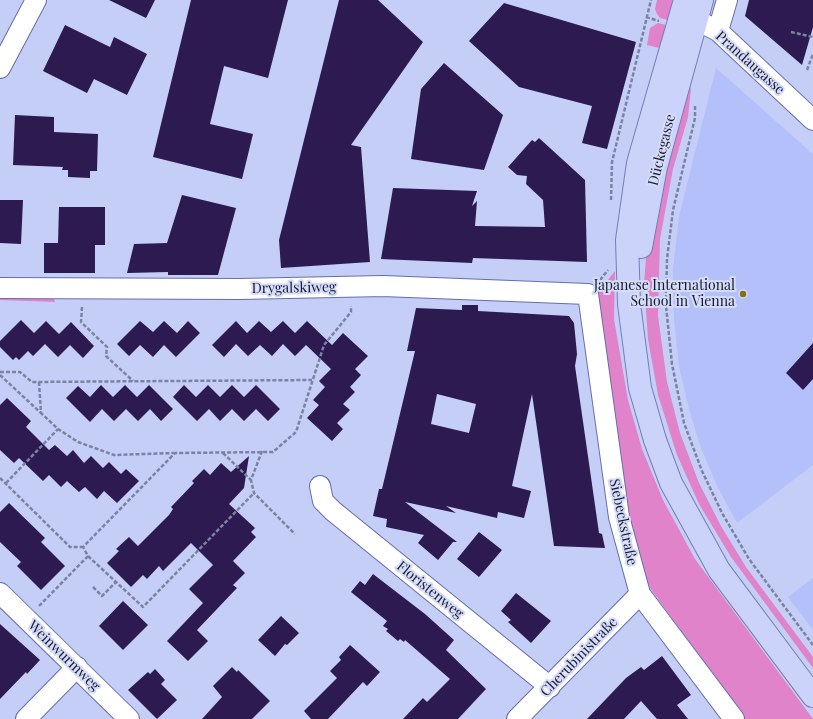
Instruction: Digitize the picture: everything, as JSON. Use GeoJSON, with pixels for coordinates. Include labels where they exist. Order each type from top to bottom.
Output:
{"type":"FeatureCollection","features":[{"type":"Feature","properties":{"kind":"main road","name":"Dückegasse"},"geometry":{"type":"LineString","coordinates":[[634,304],[627,240],[638,163],[691,8]]}},
{"type":"Feature","properties":{"kind":"main road"},"geometry":{"type":"LineString","coordinates":[[634,304],[650,385],[665,435],[683,480],[728,562],[813,676]]}},
{"type":"Feature","properties":{"kind":"main road"},"geometry":{"type":"LineString","coordinates":[[634,304],[640,388],[655,440],[671,483],[719,570],[813,696]]}},
{"type":"Feature","properties":{"kind":"street"},"geometry":{"type":"LineString","coordinates":[[0,68],[36,0]]}},
{"type":"Feature","properties":{"kind":"street"},"geometry":{"type":"LineString","coordinates":[[718,32],[727,0]]}},
{"type":"Feature","properties":{"kind":"street","name":"Prandaugasse"},"geometry":{"type":"LineString","coordinates":[[691,8],[813,120]]}},
{"type":"Feature","properties":{"kind":"street","name":"Drygalskiweg"},"geometry":{"type":"LineString","coordinates":[[0,288],[240,289],[383,286],[588,294]]}},
{"type":"Feature","properties":{"kind":"street","name":"Siebeckstraße"},"geometry":{"type":"LineString","coordinates":[[588,294],[619,517],[640,594],[734,719]]}},
{"type":"Feature","properties":{"kind":"street","name":"Floristenweg"},"geometry":{"type":"LineString","coordinates":[[320,486],[323,501],[333,511],[550,687]]}},
{"type":"Feature","properties":{"kind":"street","name":"Weinwurmweg"},"geometry":{"type":"LineString","coordinates":[[0,593],[129,719]]}},
{"type":"Feature","properties":{"kind":"street","name":"Cherubinistraße"},"geometry":{"type":"LineString","coordinates":[[517,719],[640,594]]}},
{"type":"Feature","properties":{"kind":"street"},"geometry":{"type":"LineString","coordinates":[[26,719],[77,667]]}},
{"type":"Feature","properties":{"kind":"path"},"geometry":{"type":"LineString","coordinates":[[612,162],[651,0]]}},
{"type":"Feature","properties":{"kind":"path"},"geometry":{"type":"LineString","coordinates":[[791,32],[813,37]]}},
{"type":"Feature","properties":{"kind":"path"},"geometry":{"type":"LineString","coordinates":[[807,70],[813,55]]}},
{"type":"Feature","properties":{"kind":"path"},"geometry":{"type":"LineString","coordinates":[[695,102],[695,118],[673,210],[667,259],[666,306],[672,364],[684,423],[702,471],[722,513],[749,559],[813,645]]}},
{"type":"Feature","properties":{"kind":"path"},"geometry":{"type":"LineString","coordinates":[[82,300],[81,322],[107,347],[106,356],[134,381]]}},
{"type":"Feature","properties":{"kind":"path"},"geometry":{"type":"LineString","coordinates":[[0,374],[58,429],[78,442],[114,455],[262,451],[273,452],[296,432],[324,345],[351,312],[351,304]]}},
{"type":"Feature","properties":{"kind":"path"},"geometry":{"type":"LineString","coordinates":[[0,374],[20,372],[32,382],[312,380]]}},
{"type":"Feature","properties":{"kind":"path"},"geometry":{"type":"LineString","coordinates":[[39,382],[41,413]]}},
{"type":"Feature","properties":{"kind":"path"},"geometry":{"type":"LineString","coordinates":[[6,483],[58,429]]}},
{"type":"Feature","properties":{"kind":"path"},"geometry":{"type":"LineString","coordinates":[[251,480],[262,451]]}},
{"type":"Feature","properties":{"kind":"path"},"geometry":{"type":"LineString","coordinates":[[223,452],[251,480],[254,493],[295,534]]}},
{"type":"Feature","properties":{"kind":"path"},"geometry":{"type":"LineString","coordinates":[[0,478],[70,547],[84,547],[174,453]]}},
{"type":"Feature","properties":{"kind":"path"},"geometry":{"type":"LineString","coordinates":[[84,547],[88,556],[143,606],[254,493]]}},
{"type":"Feature","properties":{"kind":"path"},"geometry":{"type":"LineString","coordinates":[[26,619],[88,556]]}},
{"type":"Feature","properties":{"kind":"path"},"geometry":{"type":"LineString","coordinates":[[93,587],[102,596],[116,582]]}},
{"type":"Feature","properties":{"kind":"shaded area"},"geometry":{"type":"Polygon","coordinates":[[[657,0],[677,0],[671,21],[660,18],[657,14],[655,9],[657,0]]]}},
{"type":"Feature","properties":{"kind":"shaded area"},"geometry":{"type":"Polygon","coordinates":[[[658,23],[670,26],[663,49],[647,45],[650,28],[658,23]]]}},
{"type":"Feature","properties":{"kind":"shaded area","name":"Japanese International School in Vienna"},"geometry":{"type":"Polygon","coordinates":[[[716,68],[813,154],[813,465],[737,523],[718,488],[701,448],[690,413],[679,367],[674,319],[673,269],[679,216],[716,68]]]}},
{"type":"Feature","properties":{"kind":"shaded area"},"geometry":{"type":"Polygon","coordinates":[[[689,84],[691,89],[688,117],[673,169],[660,239],[658,316],[667,382],[680,433],[699,483],[721,526],[746,567],[813,657],[813,668],[731,557],[699,504],[677,455],[658,395],[648,339],[644,283],[647,246],[689,84]]]}},
{"type":"Feature","properties":{"kind":"shaded area"},"geometry":{"type":"Polygon","coordinates":[[[615,271],[614,319],[628,400],[642,449],[663,500],[695,559],[813,719],[745,719],[650,588],[637,558],[626,517],[596,295],[615,271]]]}},
{"type":"Feature","properties":{"kind":"shaded area"},"geometry":{"type":"Polygon","coordinates":[[[0,290],[53,294],[55,302],[0,300],[0,290]]]}},
{"type":"Feature","properties":{"kind":"shaded area"},"geometry":{"type":"Polygon","coordinates":[[[813,578],[813,630],[788,597],[813,578]]]}},
{"type":"Feature","properties":{"kind":"building"},"geometry":{"type":"Polygon","coordinates":[[[109,0],[155,0],[146,18],[109,0]]]}},
{"type":"Feature","properties":{"kind":"building"},"geometry":{"type":"Polygon","coordinates":[[[191,0],[288,0],[268,78],[224,66],[210,124],[253,134],[242,179],[153,157],[191,0]]]}},
{"type":"Feature","properties":{"kind":"building"},"geometry":{"type":"Polygon","coordinates":[[[339,0],[378,0],[423,42],[351,145],[361,147],[370,262],[281,268],[279,240],[339,0]]]}},
{"type":"Feature","properties":{"kind":"building"},"geometry":{"type":"Polygon","coordinates":[[[749,0],[813,0],[813,27],[802,65],[745,16],[749,0]]]}},
{"type":"Feature","properties":{"kind":"building"},"geometry":{"type":"Polygon","coordinates":[[[504,3],[636,42],[607,149],[582,143],[592,106],[519,87],[469,41],[504,3]]]}},
{"type":"Feature","properties":{"kind":"building"},"geometry":{"type":"Polygon","coordinates":[[[65,25],[110,47],[114,37],[147,54],[127,95],[94,79],[87,93],[43,71],[65,25]]]}},
{"type":"Feature","properties":{"kind":"building"},"geometry":{"type":"Polygon","coordinates":[[[444,63],[503,115],[484,170],[411,159],[421,89],[444,63]]]}},
{"type":"Feature","properties":{"kind":"building"},"geometry":{"type":"Polygon","coordinates":[[[15,115],[54,117],[54,132],[98,134],[97,171],[90,171],[90,178],[68,177],[68,170],[62,170],[63,167],[13,165],[15,115]]]}},
{"type":"Feature","properties":{"kind":"building"},"geometry":{"type":"Polygon","coordinates":[[[539,138],[585,180],[587,262],[473,258],[472,263],[381,259],[393,188],[477,191],[472,206],[477,201],[475,226],[545,227],[543,200],[526,184],[527,176],[517,175],[508,167],[532,140],[535,142],[539,138]]]}},
{"type":"Feature","properties":{"kind":"building"},"geometry":{"type":"Polygon","coordinates":[[[182,195],[236,208],[218,275],[168,275],[168,272],[127,273],[134,244],[167,243],[182,195]]]}},
{"type":"Feature","properties":{"kind":"building"},"geometry":{"type":"Polygon","coordinates":[[[0,200],[23,200],[21,244],[0,243],[0,200]]]}},
{"type":"Feature","properties":{"kind":"building"},"geometry":{"type":"Polygon","coordinates":[[[59,207],[105,207],[105,245],[95,245],[95,273],[44,273],[44,243],[58,243],[59,207]]]}},
{"type":"Feature","properties":{"kind":"building"},"geometry":{"type":"Polygon","coordinates":[[[462,305],[478,305],[478,311],[569,316],[574,323],[577,354],[575,366],[599,533],[602,534],[605,548],[554,546],[532,394],[512,486],[531,491],[524,518],[498,512],[497,518],[446,506],[456,513],[405,502],[457,542],[453,542],[438,560],[418,543],[424,535],[386,527],[387,519],[373,516],[379,489],[382,489],[415,351],[407,351],[416,308],[462,310],[462,305]],[[437,394],[431,424],[469,433],[476,404],[437,394]]]}},
{"type":"Feature","properties":{"kind":"building"},"geometry":{"type":"Polygon","coordinates":[[[21,320],[34,333],[46,321],[59,334],[71,322],[94,346],[83,358],[70,345],[58,357],[45,344],[33,356],[28,351],[19,360],[16,357],[13,360],[0,347],[0,341],[21,320]]]}},
{"type":"Feature","properties":{"kind":"building"},"geometry":{"type":"Polygon","coordinates":[[[140,321],[153,332],[164,321],[177,333],[188,321],[200,333],[176,357],[164,345],[153,357],[140,345],[129,356],[117,344],[140,321]]]}},
{"type":"Feature","properties":{"kind":"building"},"geometry":{"type":"Polygon","coordinates":[[[236,321],[247,333],[259,321],[271,332],[283,321],[295,333],[307,321],[332,345],[343,333],[368,356],[355,369],[361,375],[350,387],[355,392],[343,404],[350,410],[337,423],[343,429],[332,441],[307,418],[319,405],[313,400],[325,387],[319,381],[331,369],[306,345],[295,356],[283,344],[272,356],[260,345],[248,356],[236,344],[224,357],[212,345],[236,321]]]}},
{"type":"Feature","properties":{"kind":"building"},"geometry":{"type":"Polygon","coordinates":[[[813,343],[813,379],[803,390],[786,373],[813,343]]]}},
{"type":"Feature","properties":{"kind":"building"},"geometry":{"type":"Polygon","coordinates":[[[101,385],[113,397],[125,385],[137,397],[149,385],[173,409],[161,421],[150,409],[138,421],[126,409],[114,421],[102,409],[90,422],[66,398],[78,386],[90,397],[101,385]]]}},
{"type":"Feature","properties":{"kind":"building"},"geometry":{"type":"Polygon","coordinates":[[[184,385],[196,397],[208,385],[220,397],[232,385],[244,397],[256,385],[280,409],[268,421],[256,409],[244,421],[232,409],[220,421],[209,409],[197,421],[173,397],[184,385]]]}},
{"type":"Feature","properties":{"kind":"building"},"geometry":{"type":"Polygon","coordinates":[[[7,398],[31,421],[26,427],[49,450],[55,445],[67,456],[73,450],[84,463],[91,456],[103,468],[109,462],[121,474],[126,469],[139,481],[117,503],[104,491],[97,499],[85,487],[79,492],[67,481],[61,487],[49,475],[43,481],[19,458],[14,463],[0,450],[0,405],[7,398]]]}},
{"type":"Feature","properties":{"kind":"building"},"geometry":{"type":"Polygon","coordinates":[[[249,456],[244,488],[229,504],[255,528],[251,532],[256,537],[233,561],[245,573],[233,585],[237,588],[197,630],[208,641],[188,661],[167,641],[203,603],[189,589],[213,565],[191,543],[163,571],[159,566],[147,579],[143,575],[131,587],[107,563],[119,551],[116,549],[129,537],[138,546],[169,515],[173,509],[171,507],[194,483],[192,481],[204,469],[210,475],[221,463],[231,472],[249,456]]]}},
{"type":"Feature","properties":{"kind":"building"},"geometry":{"type":"Polygon","coordinates":[[[9,503],[45,538],[41,542],[65,566],[41,590],[17,566],[21,562],[0,542],[0,512],[9,503]]]}},
{"type":"Feature","properties":{"kind":"building"},"geometry":{"type":"Polygon","coordinates":[[[479,532],[502,550],[479,577],[457,559],[479,532]]]}},
{"type":"Feature","properties":{"kind":"building"},"geometry":{"type":"Polygon","coordinates":[[[373,574],[425,614],[454,640],[446,650],[486,689],[458,719],[403,719],[423,698],[427,702],[450,679],[405,640],[404,642],[400,639],[398,641],[386,631],[388,629],[383,626],[387,621],[351,592],[360,581],[365,585],[373,574]]]}},
{"type":"Feature","properties":{"kind":"building"},"geometry":{"type":"Polygon","coordinates":[[[516,593],[551,621],[531,643],[508,622],[511,620],[501,611],[516,593]]]}},
{"type":"Feature","properties":{"kind":"building"},"geometry":{"type":"Polygon","coordinates":[[[123,601],[148,625],[123,650],[99,626],[123,601]]]}},
{"type":"Feature","properties":{"kind":"building"},"geometry":{"type":"Polygon","coordinates":[[[281,616],[299,633],[287,645],[285,644],[275,656],[258,640],[281,616]]]}},
{"type":"Feature","properties":{"kind":"building"},"geometry":{"type":"Polygon","coordinates":[[[0,624],[40,660],[0,699],[0,624]]]}},
{"type":"Feature","properties":{"kind":"building"},"geometry":{"type":"Polygon","coordinates":[[[350,645],[380,672],[367,686],[363,682],[328,719],[311,719],[304,711],[337,678],[330,671],[341,660],[339,657],[350,645]]]}},
{"type":"Feature","properties":{"kind":"building"},"geometry":{"type":"Polygon","coordinates":[[[662,656],[691,695],[677,705],[688,719],[657,719],[641,701],[624,719],[587,719],[626,678],[641,667],[644,670],[662,656]]]}},
{"type":"Feature","properties":{"kind":"building"},"geometry":{"type":"Polygon","coordinates":[[[232,667],[237,672],[238,670],[270,701],[252,719],[202,719],[222,697],[213,686],[232,667]]]}},
{"type":"Feature","properties":{"kind":"building"},"geometry":{"type":"Polygon","coordinates":[[[155,669],[165,680],[161,684],[177,700],[157,719],[128,690],[148,672],[150,674],[155,669]]]}},
{"type":"Feature","properties":{"kind":"place","name":"Japanese International School in Vienna"},"geometry":{"type":"Point","coordinates":[743,294]}}]}
